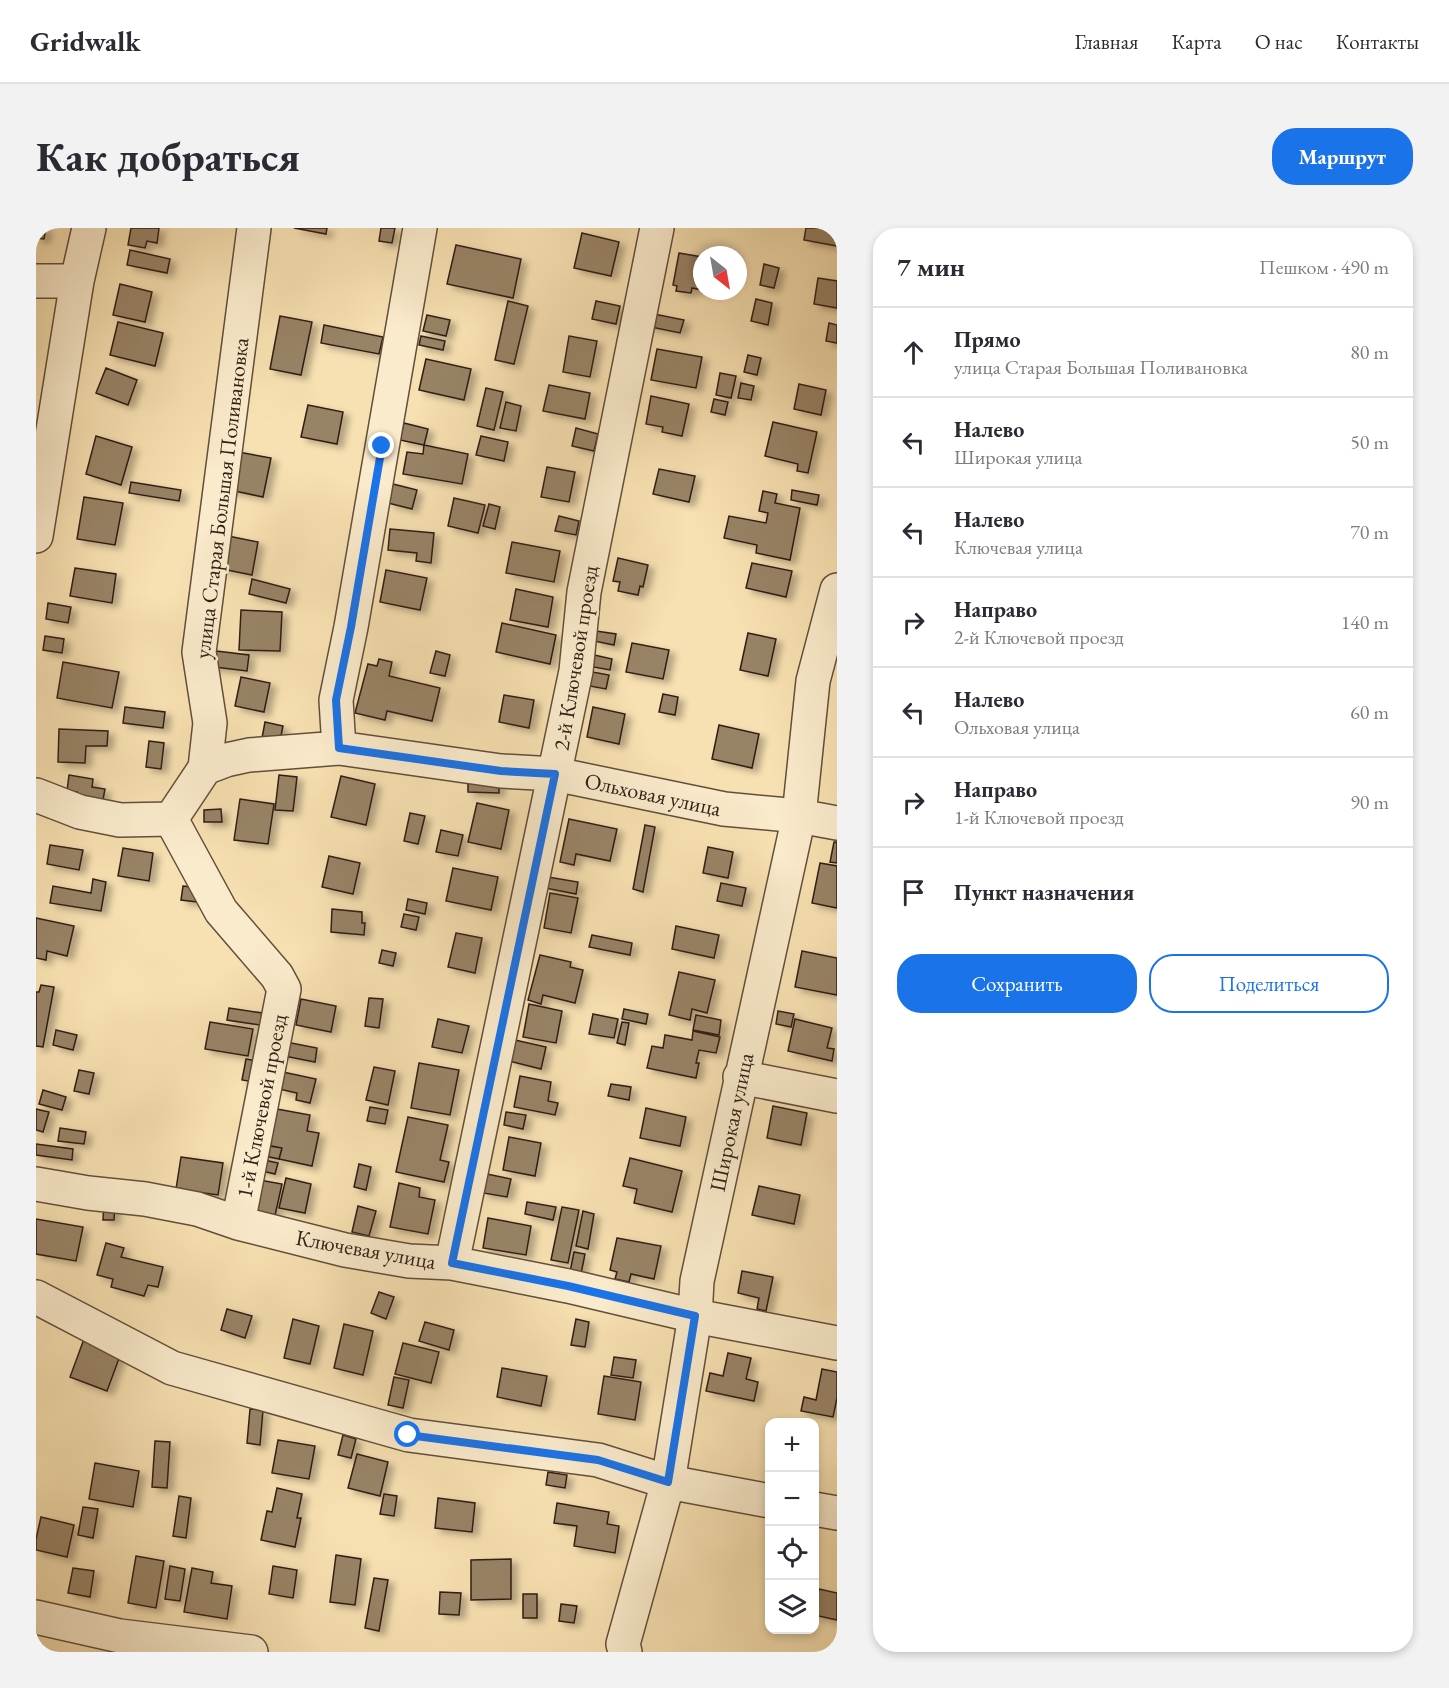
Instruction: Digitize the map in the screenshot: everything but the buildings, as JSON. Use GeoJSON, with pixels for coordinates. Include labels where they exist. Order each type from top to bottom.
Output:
{"type":"FeatureCollection","features":[{"type":"Feature","properties":{"kind":"street"},"geometry":{"type":"LineString","coordinates":[[36,536],[77,281],[89,228]]}},
{"type":"Feature","properties":{"kind":"street","name":"улица Старая Большая Поливановка"},"geometry":{"type":"LineString","coordinates":[[205,768],[210,723],[199,652],[254,228]]}},
{"type":"Feature","properties":{"kind":"street"},"geometry":{"type":"LineString","coordinates":[[339,748],[336,700],[351,627],[420,228]]}},
{"type":"Feature","properties":{"kind":"street","name":"2-й Ключевой проезд"},"geometry":{"type":"LineString","coordinates":[[452,1263],[576,671],[584,592],[657,228]]}},
{"type":"Feature","properties":{"kind":"street"},"geometry":{"type":"LineString","coordinates":[[36,280],[77,281]]}},
{"type":"Feature","properties":{"kind":"street","name":"Широкая улица"},"geometry":{"type":"LineString","coordinates":[[625,1652],[623,1644],[668,1482],[695,1316],[697,1281],[799,816],[813,681],[837,590]]}},
{"type":"Feature","properties":{"kind":"street","name":"Ольховая улица"},"geometry":{"type":"LineString","coordinates":[[205,768],[249,755],[339,748],[501,771],[555,774],[724,809],[799,816],[837,823]]}},
{"type":"Feature","properties":{"kind":"street"},"geometry":{"type":"LineString","coordinates":[[36,795],[80,812],[120,820],[171,819],[205,768]]}},
{"type":"Feature","properties":{"kind":"street","name":"1-й Ключевой проезд"},"geometry":{"type":"LineString","coordinates":[[171,819],[221,911],[277,976],[284,989],[238,1223]]}},
{"type":"Feature","properties":{"kind":"street"},"geometry":{"type":"LineString","coordinates":[[740,1077],[837,1096]]}},
{"type":"Feature","properties":{"kind":"street","name":"Ключевая улица"},"geometry":{"type":"LineString","coordinates":[[36,1184],[88,1193],[145,1199],[197,1209],[238,1223],[345,1250],[409,1261],[452,1263],[568,1286],[695,1316],[837,1343]]}},
{"type":"Feature","properties":{"kind":"street"},"geometry":{"type":"LineString","coordinates":[[36,1297],[172,1368],[408,1435],[598,1460],[668,1482],[765,1500]]}},
{"type":"Feature","properties":{"kind":"street"},"geometry":{"type":"LineString","coordinates":[[819,1510],[837,1513]]}},
{"type":"Feature","properties":{"kind":"street"},"geometry":{"type":"LineString","coordinates":[[36,1617],[120,1636],[251,1652]]}},
{"type":"Feature","properties":{"kind":"route"},"geometry":{"type":"LineString","coordinates":[[382,446],[336,700],[339,748],[501,771],[555,774],[452,1263],[568,1286],[695,1316],[668,1482],[598,1460],[408,1435]]}}]}
